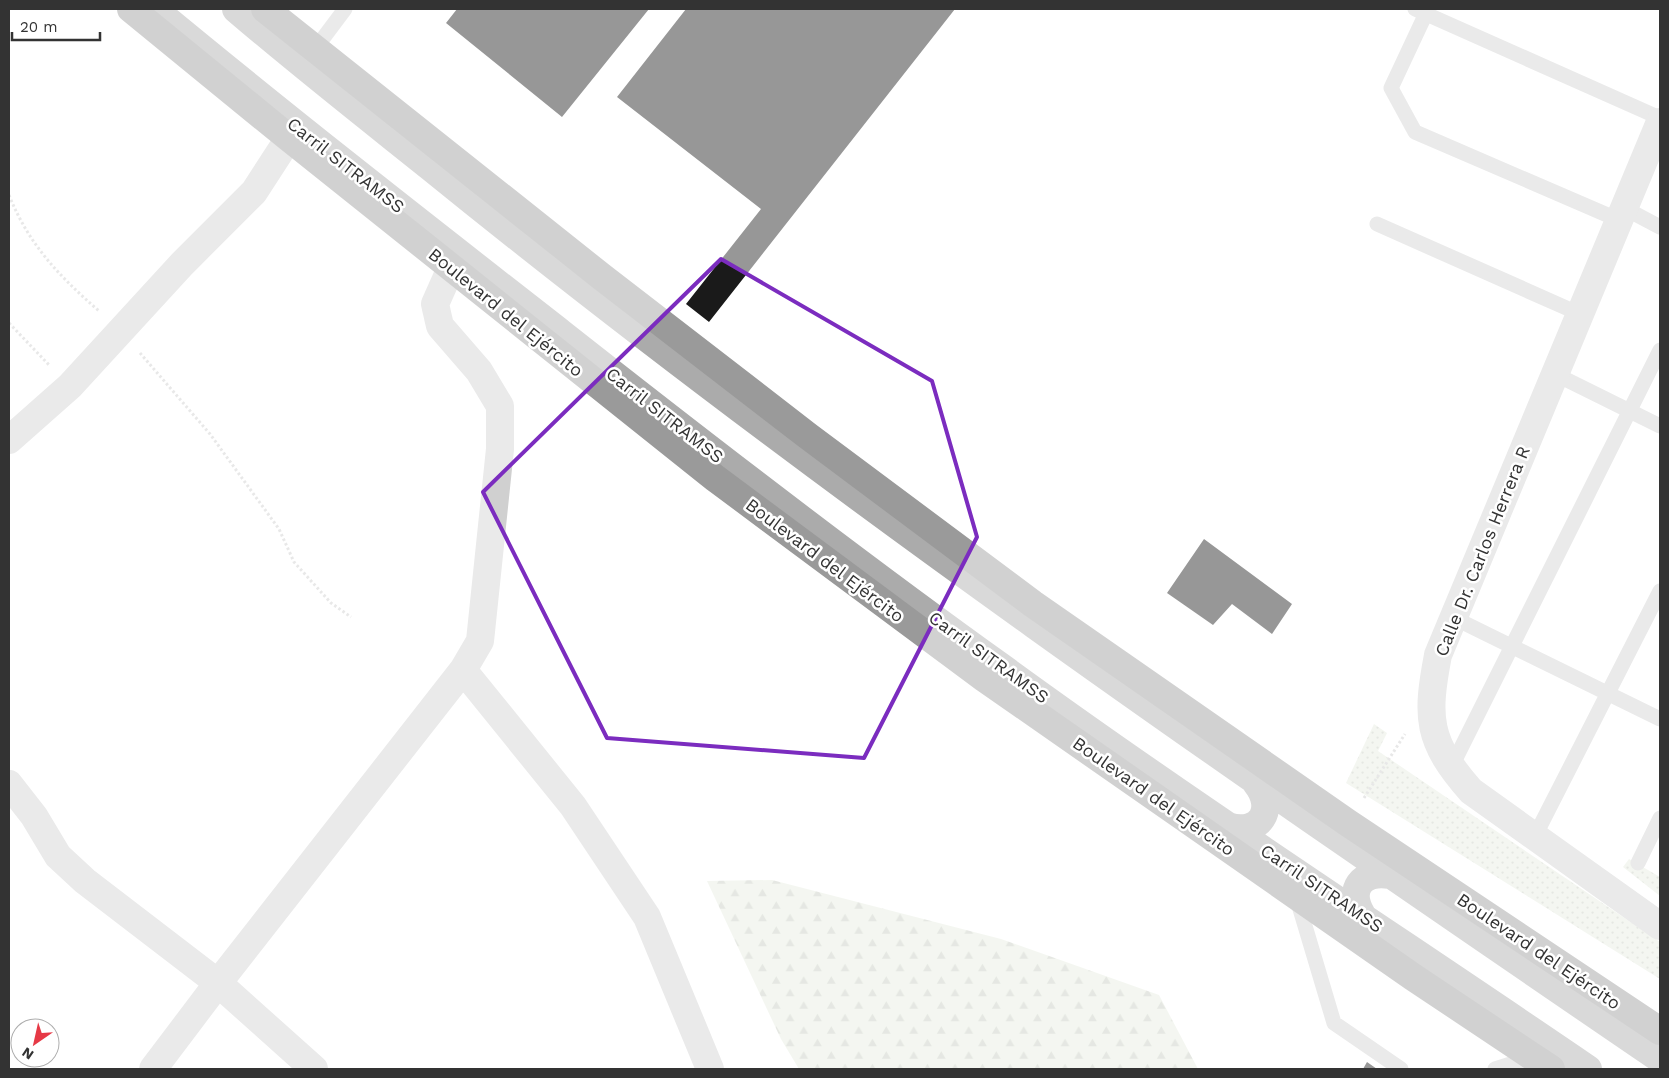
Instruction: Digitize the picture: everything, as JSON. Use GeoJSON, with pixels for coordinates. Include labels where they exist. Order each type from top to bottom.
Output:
{"type":"FeatureCollection","features":[{"type":"Feature","properties":{"kind":"highway","name":"Boulevard del Ejército"},"geometry":{"type":"LineString","coordinates":[[132,9],[289,138],[723,484],[984,678],[1295,895],[1542,1063]]}},
{"type":"Feature","properties":{"kind":"highway","name":"Boulevard del Ejército"},"geometry":{"type":"LineString","coordinates":[[265,9],[808,436],[1033,604],[1348,823],[1660,1031]]}},
{"type":"Feature","properties":{"kind":"main road","name":"Carril SITRAMSS"},"geometry":{"type":"LineString","coordinates":[[154,9],[280,113],[701,444],[1005,670],[1228,826],[1588,1069]]}},
{"type":"Feature","properties":{"kind":"main road"},"geometry":{"type":"LineString","coordinates":[[236,9],[518,239],[803,458],[1003,604],[1256,783],[1660,1059]]}},
{"type":"Feature","properties":{"kind":"main road"},"geometry":{"type":"LineString","coordinates":[[1228,826],[1240,830],[1253,826],[1262,818],[1266,806],[1264,793],[1256,783]]}},
{"type":"Feature","properties":{"kind":"main road"},"geometry":{"type":"LineString","coordinates":[[1362,915],[1356,906],[1355,894],[1359,884],[1368,876],[1378,873],[1390,874]]}},
{"type":"Feature","properties":{"kind":"street","name":"Calle Dr. Carlos Herrera R"},"geometry":{"type":"LineString","coordinates":[[1660,122],[1438,655],[1430,696],[1434,736],[1450,768],[1471,791],[1660,926]]}},
{"type":"Feature","properties":{"kind":"street"},"geometry":{"type":"LineString","coordinates":[[9,440],[70,386],[182,264],[254,192],[289,138]]}},
{"type":"Feature","properties":{"kind":"street"},"geometry":{"type":"LineString","coordinates":[[154,1069],[218,983],[463,670],[480,641],[500,449],[500,406],[479,371],[440,326],[434,304],[451,268]]}},
{"type":"Feature","properties":{"kind":"street"},"geometry":{"type":"LineString","coordinates":[[463,670],[573,806],[648,917],[710,1069]]}},
{"type":"Feature","properties":{"kind":"street"},"geometry":{"type":"LineString","coordinates":[[9,784],[34,816],[58,856],[85,881],[218,983],[314,1069]]}},
{"type":"Feature","properties":{"kind":"lane"},"geometry":{"type":"LineString","coordinates":[[315,50],[345,9]]}},
{"type":"Feature","properties":{"kind":"lane"},"geometry":{"type":"LineString","coordinates":[[1660,118],[1423,10],[1391,88],[1415,132],[1622,214],[1660,227]]}},
{"type":"Feature","properties":{"kind":"lane"},"geometry":{"type":"LineString","coordinates":[[1377,224],[1580,314]]}},
{"type":"Feature","properties":{"kind":"lane"},"geometry":{"type":"LineString","coordinates":[[1450,768],[1660,350]]}},
{"type":"Feature","properties":{"kind":"lane"},"geometry":{"type":"LineString","coordinates":[[1555,374],[1660,426]]}},
{"type":"Feature","properties":{"kind":"lane"},"geometry":{"type":"LineString","coordinates":[[1535,836],[1660,591]]}},
{"type":"Feature","properties":{"kind":"lane"},"geometry":{"type":"LineString","coordinates":[[1454,618],[1660,719]]}},
{"type":"Feature","properties":{"kind":"lane"},"geometry":{"type":"LineString","coordinates":[[1638,863],[1660,818]]}},
{"type":"Feature","properties":{"kind":"lane"},"geometry":{"type":"LineString","coordinates":[[1295,895],[1334,1022],[1401,1069]]}},
{"type":"Feature","properties":{"kind":"lane"},"geometry":{"type":"LineString","coordinates":[[1495,1069],[1542,1063]]}},
{"type":"Feature","properties":{"kind":"path"},"geometry":{"type":"LineString","coordinates":[[9,194],[36,246],[59,276],[121,331],[210,434],[279,529],[294,562],[332,603],[351,617]]}},
{"type":"Feature","properties":{"kind":"path"},"geometry":{"type":"LineString","coordinates":[[9,323],[70,386]]}},
{"type":"Feature","properties":{"kind":"path"},"geometry":{"type":"LineString","coordinates":[[1348,823],[1430,696]]}},
{"type":"Feature","properties":{"kind":"highlighted area"},"geometry":{"type":"Polygon","coordinates":[[[721,259],[932,381],[977,537],[864,758],[607,738],[483,492],[721,259]]]}},
{"type":"Feature","properties":{"kind":"green space"},"geometry":{"type":"Polygon","coordinates":[[[1374,724],[1387,733],[1378,751],[1660,942],[1660,979],[1346,783],[1374,724]]]}},
{"type":"Feature","properties":{"kind":"green space"},"geometry":{"type":"Polygon","coordinates":[[[1629,859],[1660,877],[1660,896],[1623,867],[1629,859]]]}},
{"type":"Feature","properties":{"kind":"green space"},"geometry":{"type":"Polygon","coordinates":[[[772,880],[1001,939],[1159,995],[1198,1069],[799,1069],[781,1039],[707,881],[772,880]]]}},
{"type":"Feature","properties":{"kind":"building"},"geometry":{"type":"Polygon","coordinates":[[[457,9],[649,9],[562,117],[446,23],[457,9]]]}},
{"type":"Feature","properties":{"kind":"building"},"geometry":{"type":"Polygon","coordinates":[[[686,9],[955,9],[709,322],[686,304],[761,209],[617,97],[686,9]]]}},
{"type":"Feature","properties":{"kind":"building"},"geometry":{"type":"Polygon","coordinates":[[[1204,539],[1292,604],[1272,634],[1232,604],[1213,625],[1167,593],[1204,539]]]}},
{"type":"Feature","properties":{"kind":"building"},"geometry":{"type":"Polygon","coordinates":[[[1367,1062],[1377,1069],[1363,1069],[1367,1062]]]}}]}
